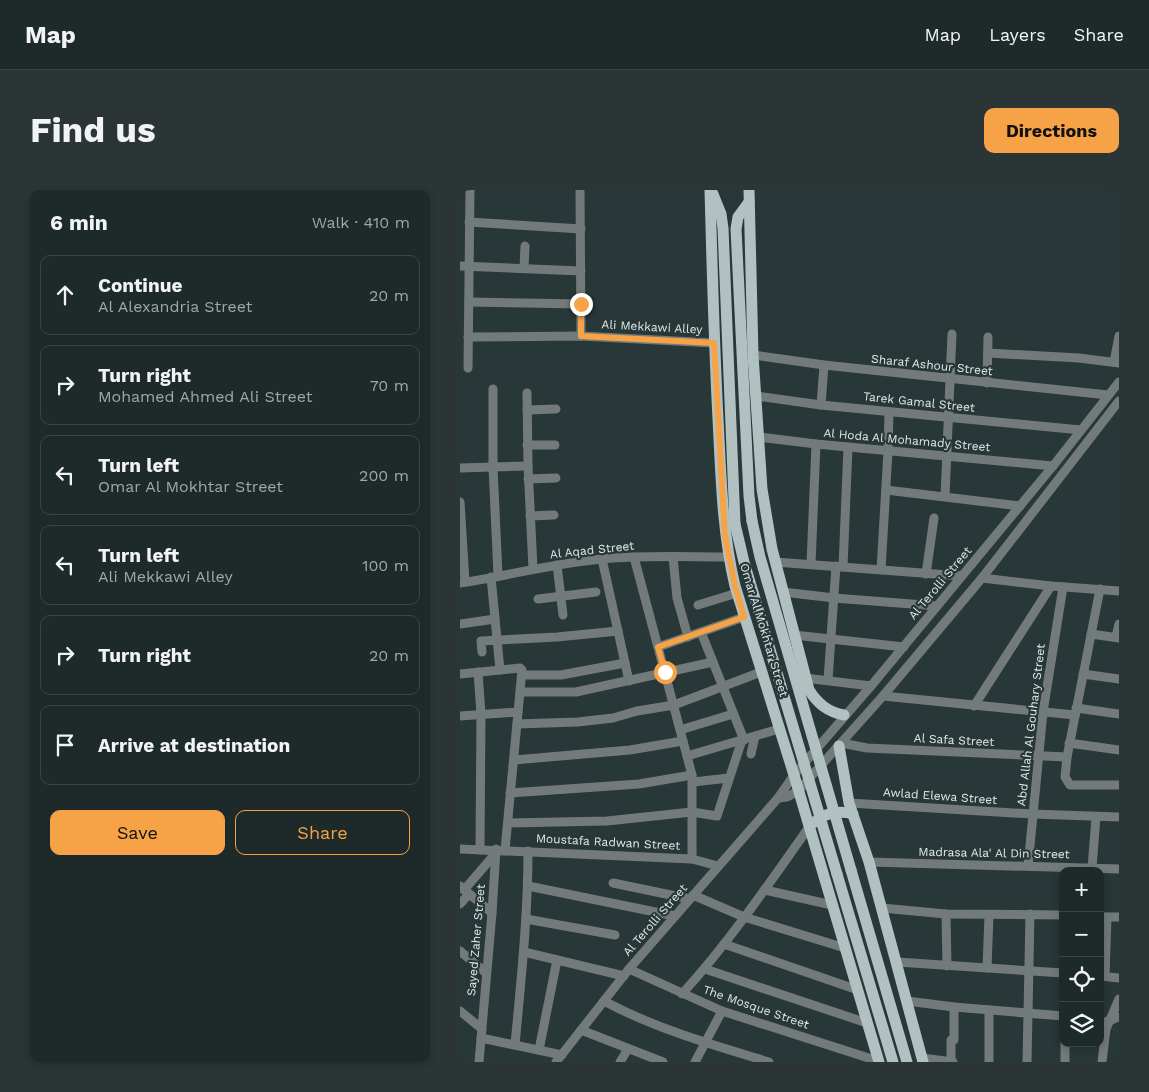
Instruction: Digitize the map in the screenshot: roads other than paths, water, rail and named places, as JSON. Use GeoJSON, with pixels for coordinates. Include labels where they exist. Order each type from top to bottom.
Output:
{"type":"FeatureCollection","features":[{"type":"Feature","properties":{"kind":"main road","name":"Omar Al Mokhtar Street"},"geometry":{"type":"LineString","coordinates":[[710,190],[714,343],[722,506],[728,557],[744,617],[794,775],[879,1061]]}},
{"type":"Feature","properties":{"kind":"main road"},"geometry":{"type":"LineString","coordinates":[[710,190],[719,208],[723,228],[735,524],[746,572],[893,1062]]}},
{"type":"Feature","properties":{"kind":"main road","name":"Omar Al Mokhtar Street"},"geometry":{"type":"LineString","coordinates":[[749,196],[753,355],[762,489],[772,549],[805,678],[813,696],[826,709],[844,715]]}},
{"type":"Feature","properties":{"kind":"main road"},"geometry":{"type":"LineString","coordinates":[[749,196],[738,217],[736,229],[749,496],[752,521],[758,551],[907,1062]]}},
{"type":"Feature","properties":{"kind":"main road"},"geometry":{"type":"LineString","coordinates":[[728,557],[739,548],[752,545],[766,546],[772,549]]}},
{"type":"Feature","properties":{"kind":"main road"},"geometry":{"type":"LineString","coordinates":[[773,710],[780,714],[797,714],[810,704],[813,696]]}},
{"type":"Feature","properties":{"kind":"main road"},"geometry":{"type":"LineString","coordinates":[[840,744],[851,808],[882,908],[922,1060]]}},
{"type":"Feature","properties":{"kind":"main road"},"geometry":{"type":"LineString","coordinates":[[809,827],[826,815],[851,808]]}},
{"type":"Feature","properties":{"kind":"street"},"geometry":{"type":"LineString","coordinates":[[580,190],[581,336]]}},
{"type":"Feature","properties":{"kind":"street"},"geometry":{"type":"LineString","coordinates":[[460,197],[470,192],[470,222],[465,237],[464,266],[469,302],[468,368]]}},
{"type":"Feature","properties":{"kind":"street"},"geometry":{"type":"LineString","coordinates":[[470,222],[580,229]]}},
{"type":"Feature","properties":{"kind":"street"},"geometry":{"type":"LineString","coordinates":[[524,268],[525,246]]}},
{"type":"Feature","properties":{"kind":"street"},"geometry":{"type":"LineString","coordinates":[[464,266],[581,271]]}},
{"type":"Feature","properties":{"kind":"street"},"geometry":{"type":"LineString","coordinates":[[469,302],[581,304]]}},
{"type":"Feature","properties":{"kind":"street"},"geometry":{"type":"LineString","coordinates":[[945,496],[952,334]]}},
{"type":"Feature","properties":{"kind":"street","name":"Ali Mekkawi Alley"},"geometry":{"type":"LineString","coordinates":[[468,337],[581,336],[714,343]]}},
{"type":"Feature","properties":{"kind":"street"},"geometry":{"type":"LineString","coordinates":[[988,354],[1116,362],[1119,336]]}},
{"type":"Feature","properties":{"kind":"street"},"geometry":{"type":"LineString","coordinates":[[987,383],[988,337]]}},
{"type":"Feature","properties":{"kind":"street","name":"Sharaf Ashour Street"},"geometry":{"type":"LineString","coordinates":[[753,355],[824,365],[1108,395]]}},
{"type":"Feature","properties":{"kind":"street"},"geometry":{"type":"LineString","coordinates":[[821,405],[824,365]]}},
{"type":"Feature","properties":{"kind":"street","name":"Al Terolli Street"},"geometry":{"type":"LineString","coordinates":[[559,1058],[626,972],[778,798],[794,775],[871,686],[1053,466],[1119,382]]}},
{"type":"Feature","properties":{"kind":"street"},"geometry":{"type":"LineString","coordinates":[[493,389],[495,619],[500,670]]}},
{"type":"Feature","properties":{"kind":"street"},"geometry":{"type":"LineString","coordinates":[[527,393],[528,479],[533,569]]}},
{"type":"Feature","properties":{"kind":"street","name":"Tarek Gamal Street"},"geometry":{"type":"LineString","coordinates":[[756,396],[821,405],[1081,430]]}},
{"type":"Feature","properties":{"kind":"street","name":"Al Terolli Street"},"geometry":{"type":"LineString","coordinates":[[778,798],[787,797],[798,791],[883,696],[982,578],[1119,401]]}},
{"type":"Feature","properties":{"kind":"street"},"geometry":{"type":"LineString","coordinates":[[527,410],[556,409]]}},
{"type":"Feature","properties":{"kind":"street"},"geometry":{"type":"LineString","coordinates":[[881,570],[889,412]]}},
{"type":"Feature","properties":{"kind":"street","name":"Al Hoda Al Mohamady Street"},"geometry":{"type":"LineString","coordinates":[[759,437],[1053,466]]}},
{"type":"Feature","properties":{"kind":"street"},"geometry":{"type":"LineString","coordinates":[[811,564],[816,444]]}},
{"type":"Feature","properties":{"kind":"street"},"geometry":{"type":"LineString","coordinates":[[528,445],[555,445]]}},
{"type":"Feature","properties":{"kind":"street"},"geometry":{"type":"LineString","coordinates":[[828,680],[830,639],[839,567],[848,447]]}},
{"type":"Feature","properties":{"kind":"street"},"geometry":{"type":"LineString","coordinates":[[460,468],[528,466]]}},
{"type":"Feature","properties":{"kind":"street"},"geometry":{"type":"LineString","coordinates":[[528,479],[556,478]]}},
{"type":"Feature","properties":{"kind":"street"},"geometry":{"type":"LineString","coordinates":[[1042,479],[1052,487]]}},
{"type":"Feature","properties":{"kind":"street"},"geometry":{"type":"LineString","coordinates":[[886,490],[1020,506]]}},
{"type":"Feature","properties":{"kind":"street"},"geometry":{"type":"LineString","coordinates":[[460,502],[462,582]]}},
{"type":"Feature","properties":{"kind":"street"},"geometry":{"type":"LineString","coordinates":[[530,516],[554,516]]}},
{"type":"Feature","properties":{"kind":"street"},"geometry":{"type":"LineString","coordinates":[[926,574],[934,518]]}},
{"type":"Feature","properties":{"kind":"street"},"geometry":{"type":"LineString","coordinates":[[634,557],[692,779],[692,859]]}},
{"type":"Feature","properties":{"kind":"street"},"geometry":{"type":"LineString","coordinates":[[673,557],[677,598],[688,637]]}},
{"type":"Feature","properties":{"kind":"street","name":"Al Aqad Street"},"geometry":{"type":"LineString","coordinates":[[462,582],[602,559],[728,557]]}},
{"type":"Feature","properties":{"kind":"street"},"geometry":{"type":"LineString","coordinates":[[602,559],[629,681]]}},
{"type":"Feature","properties":{"kind":"street"},"geometry":{"type":"LineString","coordinates":[[775,562],[962,576]]}},
{"type":"Feature","properties":{"kind":"street"},"geometry":{"type":"LineString","coordinates":[[557,565],[563,615]]}},
{"type":"Feature","properties":{"kind":"street"},"geometry":{"type":"LineString","coordinates":[[982,578],[1119,591]]}},
{"type":"Feature","properties":{"kind":"street"},"geometry":{"type":"LineString","coordinates":[[974,706],[1051,586]]}},
{"type":"Feature","properties":{"kind":"street","name":"Abd Allah Al Gouhary Street"},"geometry":{"type":"LineString","coordinates":[[1028,866],[1043,712],[1063,587]]}},
{"type":"Feature","properties":{"kind":"street"},"geometry":{"type":"LineString","coordinates":[[1100,588],[1066,757],[1065,777],[1068,784],[1119,785]]}},
{"type":"Feature","properties":{"kind":"street"},"geometry":{"type":"LineString","coordinates":[[538,599],[596,592]]}},
{"type":"Feature","properties":{"kind":"street"},"geometry":{"type":"LineString","coordinates":[[783,592],[937,606]]}},
{"type":"Feature","properties":{"kind":"street"},"geometry":{"type":"LineString","coordinates":[[698,604],[737,593]]}},
{"type":"Feature","properties":{"kind":"street"},"geometry":{"type":"LineString","coordinates":[[658,647],[744,617]]}},
{"type":"Feature","properties":{"kind":"street"},"geometry":{"type":"LineString","coordinates":[[460,624],[495,619]]}},
{"type":"Feature","properties":{"kind":"street"},"geometry":{"type":"LineString","coordinates":[[1091,634],[1117,637],[1119,624]]}},
{"type":"Feature","properties":{"kind":"street"},"geometry":{"type":"LineString","coordinates":[[482,652],[481,641],[557,637],[618,631]]}},
{"type":"Feature","properties":{"kind":"street"},"geometry":{"type":"LineString","coordinates":[[508,823],[607,821],[692,812],[717,815],[743,740],[701,632]]}},
{"type":"Feature","properties":{"kind":"street"},"geometry":{"type":"LineString","coordinates":[[794,635],[904,646]]}},
{"type":"Feature","properties":{"kind":"street"},"geometry":{"type":"LineString","coordinates":[[520,692],[576,692],[713,662]]}},
{"type":"Feature","properties":{"kind":"street"},"geometry":{"type":"LineString","coordinates":[[460,674],[500,670],[561,675],[625,663]]}},
{"type":"Feature","properties":{"kind":"street","name":"Sayed Zaher Street"},"geometry":{"type":"LineString","coordinates":[[479,1062],[498,851],[508,823],[522,671]]}},
{"type":"Feature","properties":{"kind":"street"},"geometry":{"type":"LineString","coordinates":[[478,672],[481,714],[480,850]]}},
{"type":"Feature","properties":{"kind":"street"},"geometry":{"type":"LineString","coordinates":[[517,724],[578,722],[613,718],[637,711],[674,705],[761,672]]}},
{"type":"Feature","properties":{"kind":"street"},"geometry":{"type":"LineString","coordinates":[[1083,674],[1119,679]]}},
{"type":"Feature","properties":{"kind":"street"},"geometry":{"type":"LineString","coordinates":[[805,678],[871,686]]}},
{"type":"Feature","properties":{"kind":"street"},"geometry":{"type":"LineString","coordinates":[[883,696],[1043,712],[1075,711],[1119,714]]}},
{"type":"Feature","properties":{"kind":"street"},"geometry":{"type":"LineString","coordinates":[[460,716],[518,712]]}},
{"type":"Feature","properties":{"kind":"street"},"geometry":{"type":"LineString","coordinates":[[680,730],[734,714]]}},
{"type":"Feature","properties":{"kind":"street"},"geometry":{"type":"LineString","coordinates":[[687,756],[779,729]]}},
{"type":"Feature","properties":{"kind":"street"},"geometry":{"type":"LineString","coordinates":[[751,754],[755,736]]}},
{"type":"Feature","properties":{"kind":"street"},"geometry":{"type":"LineString","coordinates":[[514,760],[630,750],[683,741]]}},
{"type":"Feature","properties":{"kind":"street"},"geometry":{"type":"LineString","coordinates":[[1069,743],[1119,750]]}},
{"type":"Feature","properties":{"kind":"street","name":"Al Safa Street"},"geometry":{"type":"LineString","coordinates":[[840,744],[867,748],[1066,757]]}},
{"type":"Feature","properties":{"kind":"street"},"geometry":{"type":"LineString","coordinates":[[510,793],[692,779],[730,778]]}},
{"type":"Feature","properties":{"kind":"street","name":"Awlad Elewa Street"},"geometry":{"type":"LineString","coordinates":[[851,808],[1119,817]]}},
{"type":"Feature","properties":{"kind":"street"},"geometry":{"type":"LineString","coordinates":[[1092,867],[1096,817]]}},
{"type":"Feature","properties":{"kind":"street"},"geometry":{"type":"LineString","coordinates":[[682,994],[705,969],[765,890],[809,827]]}},
{"type":"Feature","properties":{"kind":"street","name":"Moustafa Radwan Street"},"geometry":{"type":"LineString","coordinates":[[460,849],[692,859],[718,866]]}},
{"type":"Feature","properties":{"kind":"street"},"geometry":{"type":"LineString","coordinates":[[460,904],[464,890],[498,851]]}},
{"type":"Feature","properties":{"kind":"street"},"geometry":{"type":"LineString","coordinates":[[515,1045],[524,952],[528,851]]}},
{"type":"Feature","properties":{"kind":"street","name":"Madrasa Ala' Al Din Street"},"geometry":{"type":"LineString","coordinates":[[869,862],[1060,867]]}},
{"type":"Feature","properties":{"kind":"street","name":"Madrasa Ala' Al Din Street"},"geometry":{"type":"LineString","coordinates":[[1104,868],[1119,869]]}},
{"type":"Feature","properties":{"kind":"street"},"geometry":{"type":"LineString","coordinates":[[613,883],[691,897],[744,917],[845,948]]}},
{"type":"Feature","properties":{"kind":"street"},"geometry":{"type":"LineString","coordinates":[[528,886],[675,916]]}},
{"type":"Feature","properties":{"kind":"street"},"geometry":{"type":"LineString","coordinates":[[464,890],[492,913]]}},
{"type":"Feature","properties":{"kind":"street"},"geometry":{"type":"LineString","coordinates":[[765,890],[832,905]]}},
{"type":"Feature","properties":{"kind":"street"},"geometry":{"type":"LineString","coordinates":[[882,908],[946,914],[1059,915]]}},
{"type":"Feature","properties":{"kind":"street"},"geometry":{"type":"LineString","coordinates":[[946,914],[947,966]]}},
{"type":"Feature","properties":{"kind":"street"},"geometry":{"type":"LineString","coordinates":[[1027,1062],[1030,914]]}},
{"type":"Feature","properties":{"kind":"street"},"geometry":{"type":"LineString","coordinates":[[987,968],[989,915]]}},
{"type":"Feature","properties":{"kind":"street"},"geometry":{"type":"LineString","coordinates":[[1104,917],[1119,917]]}},
{"type":"Feature","properties":{"kind":"street"},"geometry":{"type":"LineString","coordinates":[[526,919],[615,935]]}},
{"type":"Feature","properties":{"kind":"street"},"geometry":{"type":"LineString","coordinates":[[724,944],[858,990]]}},
{"type":"Feature","properties":{"kind":"street"},"geometry":{"type":"LineString","coordinates":[[460,951],[486,974]]}},
{"type":"Feature","properties":{"kind":"street","name":"The Mosque Street"},"geometry":{"type":"LineString","coordinates":[[524,952],[557,960],[626,972],[722,1011],[879,1061]]}},
{"type":"Feature","properties":{"kind":"street"},"geometry":{"type":"LineString","coordinates":[[539,1050],[557,960]]}},
{"type":"Feature","properties":{"kind":"street"},"geometry":{"type":"LineString","coordinates":[[897,962],[1059,973]]}},
{"type":"Feature","properties":{"kind":"street"},"geometry":{"type":"LineString","coordinates":[[705,969],[867,1023]]}},
{"type":"Feature","properties":{"kind":"street"},"geometry":{"type":"LineString","coordinates":[[1104,976],[1119,978]]}},
{"type":"Feature","properties":{"kind":"street"},"geometry":{"type":"LineString","coordinates":[[1104,1023],[1119,999]]}},
{"type":"Feature","properties":{"kind":"street"},"geometry":{"type":"LineString","coordinates":[[604,1001],[639,1019],[769,1062]]}},
{"type":"Feature","properties":{"kind":"street"},"geometry":{"type":"LineString","coordinates":[[907,1001],[954,1008],[1059,1016]]}},
{"type":"Feature","properties":{"kind":"street"},"geometry":{"type":"LineString","coordinates":[[922,1060],[952,1062],[951,1040],[954,1040],[954,1008]]}},
{"type":"Feature","properties":{"kind":"street"},"geometry":{"type":"LineString","coordinates":[[989,1010],[989,1062]]}},
{"type":"Feature","properties":{"kind":"street"},"geometry":{"type":"LineString","coordinates":[[460,1011],[481,1034],[515,1045],[539,1050],[559,1058]]}},
{"type":"Feature","properties":{"kind":"street"},"geometry":{"type":"LineString","coordinates":[[695,1062],[722,1011]]}},
{"type":"Feature","properties":{"kind":"street"},"geometry":{"type":"LineString","coordinates":[[1104,1023],[1119,1017]]}},
{"type":"Feature","properties":{"kind":"street"},"geometry":{"type":"LineString","coordinates":[[581,1030],[660,1061]]}},
{"type":"Feature","properties":{"kind":"street"},"geometry":{"type":"LineString","coordinates":[[1065,1047],[1065,1062]]}},
{"type":"Feature","properties":{"kind":"street"},"geometry":{"type":"LineString","coordinates":[[1102,1062],[1103,1047]]}},
{"type":"Feature","properties":{"kind":"street"},"geometry":{"type":"LineString","coordinates":[[620,1062],[628,1049]]}}]}
